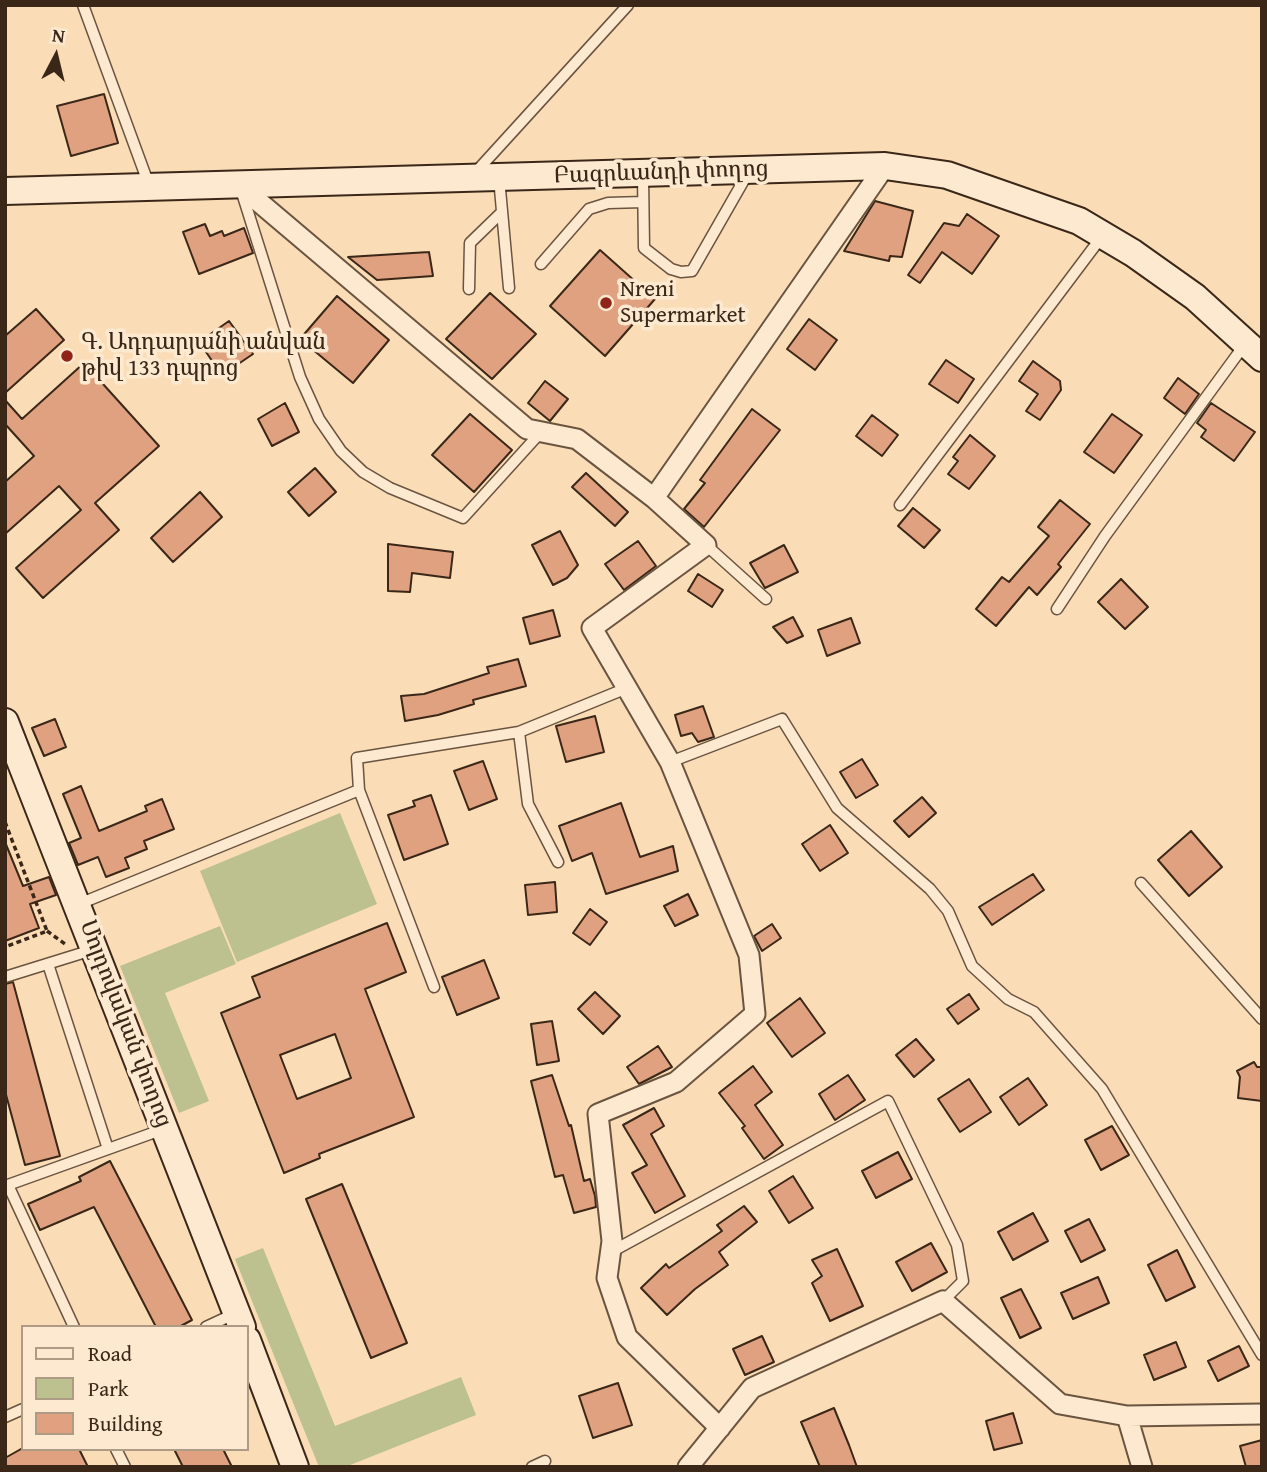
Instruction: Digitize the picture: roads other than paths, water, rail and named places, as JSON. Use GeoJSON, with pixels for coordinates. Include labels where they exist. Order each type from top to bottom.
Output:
{"type":"FeatureCollection","features":[{"type":"Feature","properties":{"kind":"street","name":"Բագրևանդի փողոց"},"geometry":{"type":"LineString","coordinates":[[5,191],[885,166],[947,175],[1079,221],[1195,297],[1253,351]]}},
{"type":"Feature","properties":{"kind":"street"},"geometry":{"type":"LineString","coordinates":[[654,498],[885,166]]}},
{"type":"Feature","properties":{"kind":"street"},"geometry":{"type":"LineString","coordinates":[[240,186],[527,429],[577,439],[654,498],[705,545],[592,628],[670,762],[749,955],[755,1014],[676,1082],[598,1114],[612,1241],[607,1279],[628,1337],[720,1428]]}},
{"type":"Feature","properties":{"kind":"street","name":"Մոլդովական փողոց"},"geometry":{"type":"LineString","coordinates":[[5,722],[79,904],[239,1320]]}},
{"type":"Feature","properties":{"kind":"street"},"geometry":{"type":"LineString","coordinates":[[688,1467],[752,1388],[943,1301],[1060,1404],[1127,1416],[1262,1414]]}},
{"type":"Feature","properties":{"kind":"street"},"geometry":{"type":"LineString","coordinates":[[248,1343],[295,1467]]}},
{"type":"Feature","properties":{"kind":"street"},"geometry":{"type":"LineString","coordinates":[[1127,1416],[1142,1467]]}},
{"type":"Feature","properties":{"kind":"lane"},"geometry":{"type":"LineString","coordinates":[[83,5],[150,188]]}},
{"type":"Feature","properties":{"kind":"lane"},"geometry":{"type":"LineString","coordinates":[[470,178],[628,5]]}},
{"type":"Feature","properties":{"kind":"lane"},"geometry":{"type":"LineString","coordinates":[[643,173],[644,248],[671,269],[692,271],[750,170]]}},
{"type":"Feature","properties":{"kind":"lane"},"geometry":{"type":"LineString","coordinates":[[499,177],[509,288]]}},
{"type":"Feature","properties":{"kind":"lane"},"geometry":{"type":"LineString","coordinates":[[240,186],[300,377],[319,419],[341,451],[363,472],[390,488],[463,518],[541,432]]}},
{"type":"Feature","properties":{"kind":"lane"},"geometry":{"type":"LineString","coordinates":[[541,264],[589,209],[608,203],[643,202]]}},
{"type":"Feature","properties":{"kind":"lane"},"geometry":{"type":"LineString","coordinates":[[469,289],[470,243],[502,212]]}},
{"type":"Feature","properties":{"kind":"lane"},"geometry":{"type":"LineString","coordinates":[[900,505],[1103,235]]}},
{"type":"Feature","properties":{"kind":"lane"},"geometry":{"type":"LineString","coordinates":[[1057,609],[1105,536],[1253,351]]}},
{"type":"Feature","properties":{"kind":"lane"},"geometry":{"type":"LineString","coordinates":[[705,545],[766,599]]}},
{"type":"Feature","properties":{"kind":"lane"},"geometry":{"type":"LineString","coordinates":[[434,987],[359,790],[357,758],[519,732],[627,688]]}},
{"type":"Feature","properties":{"kind":"lane"},"geometry":{"type":"LineString","coordinates":[[670,762],[782,719],[837,808],[930,889],[948,911],[972,967],[1007,999],[1034,1012],[1102,1089],[1262,1355]]}},
{"type":"Feature","properties":{"kind":"lane"},"geometry":{"type":"LineString","coordinates":[[519,732],[528,804],[558,862]]}},
{"type":"Feature","properties":{"kind":"lane"},"geometry":{"type":"LineString","coordinates":[[79,904],[359,790]]}},
{"type":"Feature","properties":{"kind":"lane"},"geometry":{"type":"LineString","coordinates":[[1141,883],[1262,1019]]}},
{"type":"Feature","properties":{"kind":"lane"},"geometry":{"type":"LineString","coordinates":[[5,977],[96,949]]}},
{"type":"Feature","properties":{"kind":"lane"},"geometry":{"type":"LineString","coordinates":[[48,964],[108,1149]]}},
{"type":"Feature","properties":{"kind":"lane"},"geometry":{"type":"LineString","coordinates":[[610,1252],[888,1101],[957,1245],[963,1281],[943,1301]]}},
{"type":"Feature","properties":{"kind":"lane"},"geometry":{"type":"LineString","coordinates":[[73,1325],[6,1186],[165,1128]]}},
{"type":"Feature","properties":{"kind":"lane"},"geometry":{"type":"LineString","coordinates":[[215,1325],[239,1320]]}},
{"type":"Feature","properties":{"kind":"lane"},"geometry":{"type":"LineString","coordinates":[[5,1417],[21,1410]]}},
{"type":"Feature","properties":{"kind":"lane"},"geometry":{"type":"LineString","coordinates":[[117,1451],[125,1467]]}},
{"type":"Feature","properties":{"kind":"lane"},"geometry":{"type":"LineString","coordinates":[[532,1467],[545,1461]]}},
{"type":"Feature","properties":{"kind":"place","name":"Nreni Supermarket"},"geometry":{"type":"Point","coordinates":[606,303]}},
{"type":"Feature","properties":{"kind":"place","name":"Գ. Ադդարյանի անվան թիվ 133 դպրոց"},"geometry":{"type":"Point","coordinates":[67,356]}}]}
